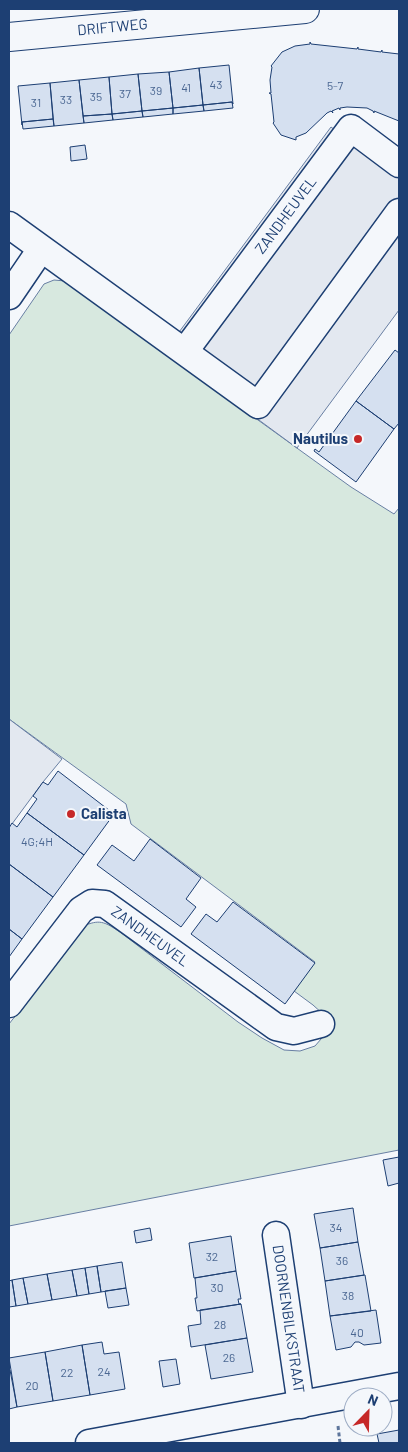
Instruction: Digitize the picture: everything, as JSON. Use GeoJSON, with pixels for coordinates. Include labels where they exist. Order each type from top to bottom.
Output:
{"type":"FeatureCollection","features":[{"type":"Feature","properties":{"kind":"street","name":"DRIFTWEG"},"geometry":{"type":"LineString","coordinates":[[9,37],[305,9]]}},
{"type":"Feature","properties":{"kind":"street","name":"ZANDHEUVEL"},"geometry":{"type":"LineString","coordinates":[[185,351],[351,128],[399,164]]}},
{"type":"Feature","properties":{"kind":"street"},"geometry":{"type":"LineString","coordinates":[[9,225],[258,405],[399,212]]}},
{"type":"Feature","properties":{"kind":"street"},"geometry":{"type":"LineString","coordinates":[[9,296],[41,249]]}},
{"type":"Feature","properties":{"kind":"street","name":"ZANDHEUVEL"},"geometry":{"type":"LineString","coordinates":[[9,1004],[81,910],[92,903],[105,904],[276,1027],[294,1031],[321,1024]]}},
{"type":"Feature","properties":{"kind":"street","name":"DOORNENBILKSTRAAT"},"geometry":{"type":"LineString","coordinates":[[276,1235],[301,1405]]}},
{"type":"Feature","properties":{"kind":"street","name":"DOORNENBILKSTRAAT"},"geometry":{"type":"LineString","coordinates":[[89,1443],[399,1386]]}},
{"type":"Feature","properties":{"kind":"shaded area"},"geometry":{"type":"Polygon","coordinates":[[[331,127],[399,178],[399,310],[297,448],[165,351],[331,127]]]}},
{"type":"Feature","properties":{"kind":"shaded area"},"geometry":{"type":"Polygon","coordinates":[[[54,280],[65,281],[351,487],[394,514],[399,508],[399,1150],[9,1226],[9,1024],[86,925],[100,922],[120,932],[238,1022],[284,1050],[300,1051],[315,1046],[334,1024],[294,991],[315,962],[131,824],[126,804],[9,719],[9,335],[44,284],[54,280]]]}},
{"type":"Feature","properties":{"kind":"shaded area"},"geometry":{"type":"Polygon","coordinates":[[[9,719],[62,759],[9,828],[9,719]]]}},
{"type":"Feature","properties":{"kind":"building"},"geometry":{"type":"Polygon","coordinates":[[[310,42],[311,44],[357,49],[358,47],[358,49],[381,52],[382,50],[382,52],[399,54],[399,121],[374,111],[374,113],[367,108],[347,107],[332,111],[333,113],[331,111],[327,113],[306,133],[296,137],[296,140],[281,135],[273,123],[271,94],[269,93],[271,93],[271,66],[282,52],[295,46],[310,44],[310,42]]]}},
{"type":"Feature","properties":{"kind":"building"},"geometry":{"type":"Polygon","coordinates":[[[229,65],[233,104],[232,102],[203,105],[199,68],[229,65]]]}},
{"type":"Feature","properties":{"kind":"building"},"geometry":{"type":"Polygon","coordinates":[[[199,68],[203,105],[173,108],[169,72],[199,68]]]}},
{"type":"Feature","properties":{"kind":"building"},"geometry":{"type":"Polygon","coordinates":[[[169,72],[173,108],[142,111],[138,74],[169,72]]]}},
{"type":"Feature","properties":{"kind":"building"},"geometry":{"type":"Polygon","coordinates":[[[138,74],[142,111],[112,114],[109,77],[138,74]]]}},
{"type":"Feature","properties":{"kind":"building"},"geometry":{"type":"Polygon","coordinates":[[[109,77],[112,114],[83,116],[79,80],[109,77]]]}},
{"type":"Feature","properties":{"kind":"building"},"geometry":{"type":"Polygon","coordinates":[[[79,80],[84,123],[54,126],[50,83],[79,80]]]}},
{"type":"Feature","properties":{"kind":"building"},"geometry":{"type":"Polygon","coordinates":[[[50,83],[53,119],[22,122],[22,125],[18,86],[50,83]]]}},
{"type":"Feature","properties":{"kind":"building"},"geometry":{"type":"Polygon","coordinates":[[[232,102],[233,108],[204,111],[203,105],[232,102]]]}},
{"type":"Feature","properties":{"kind":"building"},"geometry":{"type":"Polygon","coordinates":[[[203,105],[204,111],[173,114],[173,108],[203,105]]]}},
{"type":"Feature","properties":{"kind":"building"},"geometry":{"type":"Polygon","coordinates":[[[173,108],[173,114],[143,117],[142,111],[173,108]]]}},
{"type":"Feature","properties":{"kind":"building"},"geometry":{"type":"Polygon","coordinates":[[[142,111],[143,117],[113,120],[112,114],[142,111]]]}},
{"type":"Feature","properties":{"kind":"building"},"geometry":{"type":"Polygon","coordinates":[[[112,114],[113,120],[84,123],[83,116],[112,114]]]}},
{"type":"Feature","properties":{"kind":"building"},"geometry":{"type":"Polygon","coordinates":[[[53,119],[54,126],[23,129],[22,122],[53,119]]]}},
{"type":"Feature","properties":{"kind":"building"},"geometry":{"type":"Polygon","coordinates":[[[85,145],[87,159],[71,161],[70,147],[85,145]]]}},
{"type":"Feature","properties":{"kind":"building","name":"Nautilus"},"geometry":{"type":"Polygon","coordinates":[[[395,350],[399,353],[399,423],[394,429],[356,401],[395,350]]]}},
{"type":"Feature","properties":{"kind":"building","name":"Nautilus"},"geometry":{"type":"Polygon","coordinates":[[[356,401],[394,429],[356,482],[314,451],[315,449],[319,452],[356,401]]]}},
{"type":"Feature","properties":{"kind":"building","name":"Calista"},"geometry":{"type":"Polygon","coordinates":[[[58,771],[114,814],[84,855],[27,813],[37,799],[33,796],[43,782],[48,785],[58,771]]]}},
{"type":"Feature","properties":{"kind":"building","name":"Calista"},"geometry":{"type":"Polygon","coordinates":[[[27,813],[84,855],[53,897],[9,864],[9,828],[12,823],[17,827],[27,813]]]}},
{"type":"Feature","properties":{"kind":"building"},"geometry":{"type":"Polygon","coordinates":[[[150,839],[201,878],[186,899],[196,907],[181,927],[97,865],[112,845],[134,861],[150,839]]]}},
{"type":"Feature","properties":{"kind":"building"},"geometry":{"type":"Polygon","coordinates":[[[9,864],[53,897],[22,939],[9,929],[9,864]]]}},
{"type":"Feature","properties":{"kind":"building"},"geometry":{"type":"Polygon","coordinates":[[[233,902],[315,963],[285,1004],[191,934],[206,914],[217,922],[233,902]]]}},
{"type":"Feature","properties":{"kind":"building"},"geometry":{"type":"Polygon","coordinates":[[[9,929],[22,939],[9,957],[9,929]]]}},
{"type":"Feature","properties":{"kind":"building"},"geometry":{"type":"Polygon","coordinates":[[[399,1157],[399,1183],[388,1186],[383,1160],[399,1157]]]}},
{"type":"Feature","properties":{"kind":"building"},"geometry":{"type":"Polygon","coordinates":[[[353,1208],[358,1242],[320,1248],[314,1214],[353,1208]]]}},
{"type":"Feature","properties":{"kind":"building"},"geometry":{"type":"Polygon","coordinates":[[[150,1228],[152,1240],[136,1243],[134,1231],[150,1228]]]}},
{"type":"Feature","properties":{"kind":"building"},"geometry":{"type":"Polygon","coordinates":[[[231,1236],[236,1271],[194,1278],[189,1243],[231,1236]]]}},
{"type":"Feature","properties":{"kind":"building"},"geometry":{"type":"Polygon","coordinates":[[[358,1242],[364,1275],[325,1281],[320,1248],[358,1242]]]}},
{"type":"Feature","properties":{"kind":"building"},"geometry":{"type":"Polygon","coordinates":[[[122,1262],[126,1288],[101,1292],[97,1266],[122,1262]]]}},
{"type":"Feature","properties":{"kind":"building"},"geometry":{"type":"Polygon","coordinates":[[[97,1266],[101,1292],[89,1294],[85,1268],[97,1266]]]}},
{"type":"Feature","properties":{"kind":"building"},"geometry":{"type":"Polygon","coordinates":[[[85,1268],[89,1294],[77,1296],[72,1270],[85,1268]]]}},
{"type":"Feature","properties":{"kind":"building"},"geometry":{"type":"Polygon","coordinates":[[[72,1270],[77,1296],[52,1300],[47,1274],[72,1270]]]}},
{"type":"Feature","properties":{"kind":"building"},"geometry":{"type":"Polygon","coordinates":[[[236,1271],[241,1299],[238,1299],[239,1304],[241,1304],[197,1311],[195,1278],[236,1271]]]}},
{"type":"Feature","properties":{"kind":"building"},"geometry":{"type":"Polygon","coordinates":[[[47,1274],[52,1300],[28,1304],[23,1278],[47,1274]]]}},
{"type":"Feature","properties":{"kind":"building"},"geometry":{"type":"Polygon","coordinates":[[[365,1275],[371,1311],[330,1316],[325,1281],[365,1275]]]}},
{"type":"Feature","properties":{"kind":"building"},"geometry":{"type":"Polygon","coordinates":[[[23,1278],[28,1304],[16,1306],[12,1280],[23,1278]]]}},
{"type":"Feature","properties":{"kind":"building"},"geometry":{"type":"Polygon","coordinates":[[[12,1280],[16,1306],[9,1307],[9,1281],[12,1280]]]}},
{"type":"Feature","properties":{"kind":"building"},"geometry":{"type":"Polygon","coordinates":[[[126,1288],[129,1305],[108,1308],[105,1291],[126,1288]]]}},
{"type":"Feature","properties":{"kind":"building"},"geometry":{"type":"Polygon","coordinates":[[[241,1304],[247,1338],[191,1347],[188,1326],[201,1324],[200,1310],[241,1304]]]}},
{"type":"Feature","properties":{"kind":"building"},"geometry":{"type":"Polygon","coordinates":[[[376,1310],[381,1343],[364,1345],[355,1342],[351,1347],[336,1350],[330,1316],[376,1310]]]}},
{"type":"Feature","properties":{"kind":"building"},"geometry":{"type":"Polygon","coordinates":[[[247,1338],[253,1372],[211,1379],[205,1345],[247,1338]]]}},
{"type":"Feature","properties":{"kind":"building"},"geometry":{"type":"Polygon","coordinates":[[[102,1342],[104,1354],[119,1352],[125,1389],[90,1395],[82,1345],[102,1342]]]}},
{"type":"Feature","properties":{"kind":"building"},"geometry":{"type":"Polygon","coordinates":[[[82,1345],[90,1395],[53,1401],[45,1352],[82,1345]]]}},
{"type":"Feature","properties":{"kind":"building"},"geometry":{"type":"Polygon","coordinates":[[[45,1352],[53,1401],[17,1407],[9,1358],[45,1352]]]}},
{"type":"Feature","properties":{"kind":"building"},"geometry":{"type":"Polygon","coordinates":[[[176,1359],[180,1384],[163,1387],[159,1361],[176,1359]]]}},
{"type":"Feature","properties":{"kind":"building"},"geometry":{"type":"Polygon","coordinates":[[[9,1371],[17,1407],[9,1409],[9,1371]]]}},
{"type":"Feature","properties":{"kind":"building"},"geometry":{"type":"Polygon","coordinates":[[[399,1430],[399,1443],[379,1443],[378,1437],[393,1437],[393,1431],[399,1430]]]}},
{"type":"Feature","properties":{"kind":"place","name":"Nautilus"},"geometry":{"type":"Point","coordinates":[358,439]}},
{"type":"Feature","properties":{"kind":"place","name":"Calista"},"geometry":{"type":"Point","coordinates":[71,814]}}]}
